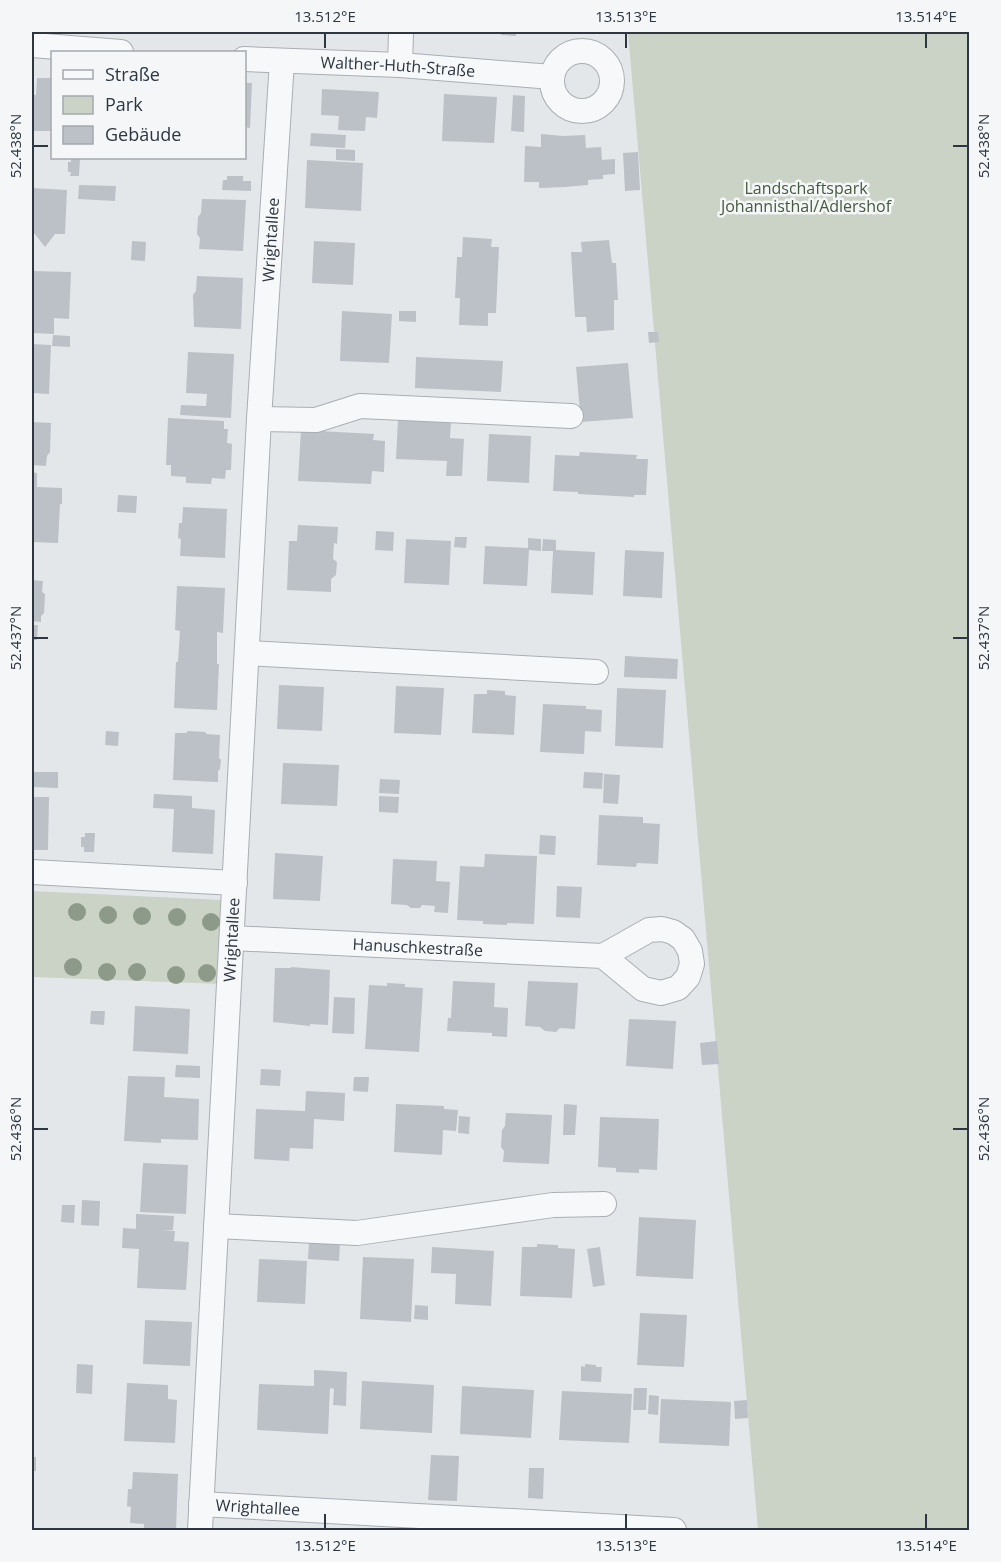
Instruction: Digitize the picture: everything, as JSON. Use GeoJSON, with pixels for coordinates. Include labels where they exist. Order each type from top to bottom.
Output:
{"type":"FeatureCollection","features":[{"type":"Feature","properties":{"kind":"street"},"geometry":{"type":"LineString","coordinates":[[400,65],[402,32]]}},
{"type":"Feature","properties":{"kind":"street"},"geometry":{"type":"LineString","coordinates":[[32,45],[109,51]]}},
{"type":"Feature","properties":{"kind":"street","name":"Walther-Huth-Straße"},"geometry":{"type":"LineString","coordinates":[[246,59],[400,65],[552,77]]}},
{"type":"Feature","properties":{"kind":"street","name":"Wrightallee"},"geometry":{"type":"LineString","coordinates":[[200,1530],[259,419],[282,61]]}},
{"type":"Feature","properties":{"kind":"street"},"geometry":{"type":"LineString","coordinates":[[259,419],[316,420],[360,406],[571,416]]}},
{"type":"Feature","properties":{"kind":"street"},"geometry":{"type":"LineString","coordinates":[[247,653],[596,672]]}},
{"type":"Feature","properties":{"kind":"street"},"geometry":{"type":"LineString","coordinates":[[32,872],[235,883]]}},
{"type":"Feature","properties":{"kind":"street","name":"Hanuschkestraße"},"geometry":{"type":"LineString","coordinates":[[232,938],[603,956]]}},
{"type":"Feature","properties":{"kind":"street"},"geometry":{"type":"LineString","coordinates":[[216,1226],[357,1233],[553,1205],[604,1204]]}},
{"type":"Feature","properties":{"kind":"street","name":"Wrightallee"},"geometry":{"type":"LineString","coordinates":[[201,1504],[675,1530]]}},
{"type":"Feature","properties":{"kind":"green space","name":"Landschaftspark Johannisthal/Adlershof"},"geometry":{"type":"Polygon","coordinates":[[[628,32],[969,32],[969,1530],[758,1530],[628,32]]]}},
{"type":"Feature","properties":{"kind":"green space"},"geometry":{"type":"Polygon","coordinates":[[[32,891],[222,900],[221,984],[32,977],[32,891]]]}},
{"type":"Feature","properties":{"kind":"building"},"geometry":{"type":"Polygon","coordinates":[[[502,32],[516,32],[516,36],[501,35],[502,32]]]}},
{"type":"Feature","properties":{"kind":"building"},"geometry":{"type":"Polygon","coordinates":[[[37,78],[51,78],[51,131],[34,131],[32,95],[36,95],[37,78]]]}},
{"type":"Feature","properties":{"kind":"building"},"geometry":{"type":"Polygon","coordinates":[[[246,83],[252,83],[250,128],[246,127],[246,83]]]}},
{"type":"Feature","properties":{"kind":"building"},"geometry":{"type":"Polygon","coordinates":[[[322,89],[379,92],[377,118],[366,117],[365,131],[338,130],[339,116],[321,115],[322,89]]]}},
{"type":"Feature","properties":{"kind":"building"},"geometry":{"type":"Polygon","coordinates":[[[444,94],[497,97],[494,143],[442,141],[444,94]]]}},
{"type":"Feature","properties":{"kind":"building"},"geometry":{"type":"Polygon","coordinates":[[[513,95],[525,96],[524,132],[511,131],[513,95]]]}},
{"type":"Feature","properties":{"kind":"building"},"geometry":{"type":"Polygon","coordinates":[[[311,133],[346,135],[345,148],[310,146],[311,133]]]}},
{"type":"Feature","properties":{"kind":"building"},"geometry":{"type":"Polygon","coordinates":[[[541,134],[585,135],[586,148],[601,147],[602,160],[615,159],[615,174],[603,175],[603,179],[588,180],[588,185],[539,188],[539,182],[524,182],[525,146],[541,147],[541,134]]]}},
{"type":"Feature","properties":{"kind":"building"},"geometry":{"type":"Polygon","coordinates":[[[336,149],[355,150],[355,161],[336,160],[336,149]]]}},
{"type":"Feature","properties":{"kind":"building"},"geometry":{"type":"Polygon","coordinates":[[[638,152],[640,190],[625,191],[623,153],[638,152]]]}},
{"type":"Feature","properties":{"kind":"building"},"geometry":{"type":"Polygon","coordinates":[[[71,159],[80,159],[79,176],[70,176],[71,172],[68,172],[68,162],[71,162],[71,159]]]}},
{"type":"Feature","properties":{"kind":"building"},"geometry":{"type":"Polygon","coordinates":[[[307,160],[363,163],[361,211],[305,208],[307,160]]]}},
{"type":"Feature","properties":{"kind":"building"},"geometry":{"type":"Polygon","coordinates":[[[227,176],[243,176],[243,181],[251,181],[251,191],[222,190],[223,180],[227,180],[227,176]]]}},
{"type":"Feature","properties":{"kind":"building"},"geometry":{"type":"Polygon","coordinates":[[[79,185],[116,186],[115,201],[78,199],[79,185]]]}},
{"type":"Feature","properties":{"kind":"building"},"geometry":{"type":"Polygon","coordinates":[[[32,188],[67,190],[65,234],[55,234],[45,247],[32,233],[32,188]]]}},
{"type":"Feature","properties":{"kind":"building"},"geometry":{"type":"Polygon","coordinates":[[[202,199],[246,200],[243,251],[199,249],[198,217],[201,213],[202,199]]]}},
{"type":"Feature","properties":{"kind":"building"},"geometry":{"type":"Polygon","coordinates":[[[463,237],[492,239],[491,247],[499,247],[496,313],[488,313],[488,326],[459,325],[460,298],[455,298],[457,257],[462,257],[463,237]]]}},
{"type":"Feature","properties":{"kind":"building"},"geometry":{"type":"Polygon","coordinates":[[[609,240],[612,263],[616,263],[618,300],[614,300],[614,330],[587,332],[586,317],[575,317],[571,252],[582,252],[581,242],[609,240]]]}},
{"type":"Feature","properties":{"kind":"building"},"geometry":{"type":"Polygon","coordinates":[[[132,241],[146,242],[145,261],[131,260],[132,241]]]}},
{"type":"Feature","properties":{"kind":"building"},"geometry":{"type":"Polygon","coordinates":[[[314,241],[355,243],[353,285],[312,283],[314,241]]]}},
{"type":"Feature","properties":{"kind":"building"},"geometry":{"type":"Polygon","coordinates":[[[32,271],[71,272],[69,319],[54,318],[54,334],[32,333],[32,271]]]}},
{"type":"Feature","properties":{"kind":"building"},"geometry":{"type":"Polygon","coordinates":[[[197,276],[243,278],[241,329],[194,327],[193,295],[196,291],[197,276]]]}},
{"type":"Feature","properties":{"kind":"building"},"geometry":{"type":"Polygon","coordinates":[[[342,311],[392,314],[389,363],[340,361],[342,311]]]}},
{"type":"Feature","properties":{"kind":"building"},"geometry":{"type":"Polygon","coordinates":[[[399,311],[416,311],[416,322],[399,321],[399,311]]]}},
{"type":"Feature","properties":{"kind":"building"},"geometry":{"type":"Polygon","coordinates":[[[648,332],[658,332],[659,342],[649,343],[648,332]]]}},
{"type":"Feature","properties":{"kind":"building"},"geometry":{"type":"Polygon","coordinates":[[[53,335],[70,336],[70,347],[52,346],[53,335]]]}},
{"type":"Feature","properties":{"kind":"building"},"geometry":{"type":"Polygon","coordinates":[[[32,344],[51,345],[49,394],[32,393],[32,344]]]}},
{"type":"Feature","properties":{"kind":"building"},"geometry":{"type":"Polygon","coordinates":[[[188,352],[234,354],[231,418],[180,415],[181,405],[206,406],[207,394],[186,393],[188,352]]]}},
{"type":"Feature","properties":{"kind":"building"},"geometry":{"type":"Polygon","coordinates":[[[416,357],[503,361],[501,392],[415,388],[416,357]]]}},
{"type":"Feature","properties":{"kind":"building"},"geometry":{"type":"Polygon","coordinates":[[[628,363],[633,418],[581,422],[576,367],[628,363]]]}},
{"type":"Feature","properties":{"kind":"building"},"geometry":{"type":"Polygon","coordinates":[[[168,418],[224,421],[224,429],[228,429],[227,443],[232,444],[231,470],[226,470],[225,479],[212,478],[211,484],[186,483],[186,477],[171,476],[171,465],[166,465],[168,418]]]}},
{"type":"Feature","properties":{"kind":"building"},"geometry":{"type":"Polygon","coordinates":[[[398,419],[451,421],[450,438],[464,439],[462,476],[446,476],[447,461],[396,459],[398,419]]]}},
{"type":"Feature","properties":{"kind":"building"},"geometry":{"type":"Polygon","coordinates":[[[32,422],[51,423],[50,452],[46,466],[32,465],[32,422]]]}},
{"type":"Feature","properties":{"kind":"building"},"geometry":{"type":"Polygon","coordinates":[[[301,430],[374,434],[373,440],[385,441],[384,472],[372,471],[371,484],[298,481],[301,430]]]}},
{"type":"Feature","properties":{"kind":"building"},"geometry":{"type":"Polygon","coordinates":[[[489,434],[531,436],[529,483],[487,481],[489,434]]]}},
{"type":"Feature","properties":{"kind":"building"},"geometry":{"type":"Polygon","coordinates":[[[580,452],[637,455],[636,459],[648,459],[646,495],[634,495],[634,497],[553,491],[555,455],[579,456],[580,452]]]}},
{"type":"Feature","properties":{"kind":"building"},"geometry":{"type":"Polygon","coordinates":[[[32,472],[37,473],[37,487],[62,488],[58,543],[32,542],[32,472]]]}},
{"type":"Feature","properties":{"kind":"building"},"geometry":{"type":"Polygon","coordinates":[[[118,495],[137,496],[136,513],[117,512],[118,495]]]}},
{"type":"Feature","properties":{"kind":"building"},"geometry":{"type":"Polygon","coordinates":[[[183,507],[227,509],[225,558],[180,556],[181,539],[178,538],[183,507]]]}},
{"type":"Feature","properties":{"kind":"building"},"geometry":{"type":"Polygon","coordinates":[[[298,525],[338,527],[333,559],[337,562],[336,575],[331,579],[331,592],[287,590],[289,541],[297,541],[298,525]]]}},
{"type":"Feature","properties":{"kind":"building"},"geometry":{"type":"Polygon","coordinates":[[[376,531],[394,532],[393,551],[375,550],[376,531]]]}},
{"type":"Feature","properties":{"kind":"building"},"geometry":{"type":"Polygon","coordinates":[[[455,537],[467,537],[466,548],[454,547],[455,537]]]}},
{"type":"Feature","properties":{"kind":"building"},"geometry":{"type":"Polygon","coordinates":[[[528,538],[541,539],[541,551],[529,550],[527,586],[483,584],[485,546],[528,548],[528,538]]]}},
{"type":"Feature","properties":{"kind":"building"},"geometry":{"type":"Polygon","coordinates":[[[406,539],[451,541],[449,585],[404,583],[406,539]]]}},
{"type":"Feature","properties":{"kind":"building"},"geometry":{"type":"Polygon","coordinates":[[[543,539],[556,540],[556,550],[595,552],[593,595],[551,593],[553,551],[542,551],[543,539]]]}},
{"type":"Feature","properties":{"kind":"building"},"geometry":{"type":"Polygon","coordinates":[[[625,550],[664,552],[662,598],[623,596],[625,550]]]}},
{"type":"Feature","properties":{"kind":"building"},"geometry":{"type":"Polygon","coordinates":[[[32,580],[43,581],[42,592],[45,594],[41,622],[32,621],[32,580]]]}},
{"type":"Feature","properties":{"kind":"building"},"geometry":{"type":"Polygon","coordinates":[[[177,586],[225,588],[223,633],[217,632],[217,664],[219,664],[217,710],[174,708],[180,631],[175,630],[177,586]]]}},
{"type":"Feature","properties":{"kind":"building"},"geometry":{"type":"Polygon","coordinates":[[[32,625],[38,625],[37,640],[32,640],[32,625]]]}},
{"type":"Feature","properties":{"kind":"building"},"geometry":{"type":"Polygon","coordinates":[[[625,656],[678,659],[677,679],[624,677],[625,656]]]}},
{"type":"Feature","properties":{"kind":"building"},"geometry":{"type":"Polygon","coordinates":[[[279,685],[324,687],[322,731],[277,729],[279,685]]]}},
{"type":"Feature","properties":{"kind":"building"},"geometry":{"type":"Polygon","coordinates":[[[396,686],[444,688],[441,735],[394,733],[396,686]]]}},
{"type":"Feature","properties":{"kind":"building"},"geometry":{"type":"Polygon","coordinates":[[[617,688],[666,690],[663,748],[615,746],[617,688]]]}},
{"type":"Feature","properties":{"kind":"building"},"geometry":{"type":"Polygon","coordinates":[[[487,690],[505,691],[505,695],[516,696],[514,735],[472,733],[474,694],[487,694],[487,690]]]}},
{"type":"Feature","properties":{"kind":"building"},"geometry":{"type":"Polygon","coordinates":[[[543,704],[586,706],[586,709],[602,710],[601,732],[585,731],[584,754],[540,752],[543,704]]]}},
{"type":"Feature","properties":{"kind":"building"},"geometry":{"type":"Polygon","coordinates":[[[106,731],[119,732],[118,746],[105,745],[106,731]]]}},
{"type":"Feature","properties":{"kind":"building"},"geometry":{"type":"Polygon","coordinates":[[[188,731],[220,735],[219,758],[221,760],[218,782],[173,780],[175,733],[188,731]]]}},
{"type":"Feature","properties":{"kind":"building"},"geometry":{"type":"Polygon","coordinates":[[[283,763],[339,765],[337,806],[281,804],[283,763]]]}},
{"type":"Feature","properties":{"kind":"building"},"geometry":{"type":"Polygon","coordinates":[[[32,772],[58,772],[58,788],[32,787],[32,772]]]}},
{"type":"Feature","properties":{"kind":"building"},"geometry":{"type":"Polygon","coordinates":[[[584,772],[603,773],[602,789],[583,788],[584,772]]]}},
{"type":"Feature","properties":{"kind":"building"},"geometry":{"type":"Polygon","coordinates":[[[604,774],[620,775],[618,804],[603,803],[604,774]]]}},
{"type":"Feature","properties":{"kind":"building"},"geometry":{"type":"Polygon","coordinates":[[[380,779],[400,780],[399,794],[379,793],[380,779]]]}},
{"type":"Feature","properties":{"kind":"building"},"geometry":{"type":"Polygon","coordinates":[[[154,794],[192,796],[192,808],[215,810],[213,854],[172,852],[174,809],[153,808],[154,794]]]}},
{"type":"Feature","properties":{"kind":"building"},"geometry":{"type":"Polygon","coordinates":[[[379,796],[399,797],[398,813],[379,812],[379,796]]]}},
{"type":"Feature","properties":{"kind":"building"},"geometry":{"type":"Polygon","coordinates":[[[32,797],[49,797],[48,850],[32,850],[32,797]]]}},
{"type":"Feature","properties":{"kind":"building"},"geometry":{"type":"Polygon","coordinates":[[[599,815],[643,817],[643,823],[660,824],[658,864],[637,863],[636,867],[597,865],[599,815]]]}},
{"type":"Feature","properties":{"kind":"building"},"geometry":{"type":"Polygon","coordinates":[[[85,833],[95,833],[94,852],[84,852],[84,847],[81,847],[81,837],[85,837],[85,833]]]}},
{"type":"Feature","properties":{"kind":"building"},"geometry":{"type":"Polygon","coordinates":[[[540,835],[556,836],[555,855],[539,854],[540,835]]]}},
{"type":"Feature","properties":{"kind":"building"},"geometry":{"type":"Polygon","coordinates":[[[275,853],[323,856],[320,901],[273,899],[275,853]]]}},
{"type":"Feature","properties":{"kind":"building"},"geometry":{"type":"Polygon","coordinates":[[[485,854],[537,856],[534,924],[483,924],[483,921],[457,920],[460,866],[484,867],[485,854]]]}},
{"type":"Feature","properties":{"kind":"building"},"geometry":{"type":"Polygon","coordinates":[[[393,859],[437,861],[436,881],[450,882],[448,913],[434,912],[435,906],[422,905],[420,908],[411,908],[407,905],[391,904],[393,859]]]}},
{"type":"Feature","properties":{"kind":"building"},"geometry":{"type":"Polygon","coordinates":[[[557,886],[582,887],[580,918],[556,917],[557,886]]]}},
{"type":"Feature","properties":{"kind":"building"},"geometry":{"type":"Polygon","coordinates":[[[275,968],[330,970],[328,1025],[310,1024],[310,1026],[273,1022],[275,968]]]}},
{"type":"Feature","properties":{"kind":"building"},"geometry":{"type":"Polygon","coordinates":[[[453,981],[495,983],[494,1007],[508,1008],[507,1037],[492,1036],[492,1033],[447,1031],[448,1018],[451,1018],[453,981]]]}},
{"type":"Feature","properties":{"kind":"building"},"geometry":{"type":"Polygon","coordinates":[[[528,981],[578,983],[575,1029],[560,1028],[556,1032],[545,1031],[540,1027],[525,1026],[528,981]]]}},
{"type":"Feature","properties":{"kind":"building"},"geometry":{"type":"Polygon","coordinates":[[[387,983],[423,988],[419,1052],[365,1049],[369,985],[387,986],[387,983]]]}},
{"type":"Feature","properties":{"kind":"building"},"geometry":{"type":"Polygon","coordinates":[[[334,997],[355,998],[354,1034],[332,1033],[334,997]]]}},
{"type":"Feature","properties":{"kind":"building"},"geometry":{"type":"Polygon","coordinates":[[[135,1006],[190,1009],[188,1054],[133,1051],[135,1006]]]}},
{"type":"Feature","properties":{"kind":"building"},"geometry":{"type":"Polygon","coordinates":[[[91,1011],[105,1011],[104,1025],[90,1024],[91,1011]]]}},
{"type":"Feature","properties":{"kind":"building"},"geometry":{"type":"Polygon","coordinates":[[[629,1019],[676,1021],[673,1069],[626,1066],[629,1019]]]}},
{"type":"Feature","properties":{"kind":"building"},"geometry":{"type":"Polygon","coordinates":[[[717,1041],[719,1064],[702,1065],[700,1043],[717,1041]]]}},
{"type":"Feature","properties":{"kind":"building"},"geometry":{"type":"Polygon","coordinates":[[[176,1065],[200,1066],[200,1078],[175,1077],[176,1065]]]}},
{"type":"Feature","properties":{"kind":"building"},"geometry":{"type":"Polygon","coordinates":[[[261,1069],[281,1070],[280,1086],[260,1085],[261,1069]]]}},
{"type":"Feature","properties":{"kind":"building"},"geometry":{"type":"Polygon","coordinates":[[[128,1076],[165,1077],[164,1097],[199,1099],[198,1140],[161,1139],[161,1143],[124,1141],[128,1076]]]}},
{"type":"Feature","properties":{"kind":"building"},"geometry":{"type":"Polygon","coordinates":[[[354,1077],[369,1077],[368,1092],[353,1091],[354,1077]]]}},
{"type":"Feature","properties":{"kind":"building"},"geometry":{"type":"Polygon","coordinates":[[[306,1091],[345,1093],[344,1121],[314,1119],[313,1149],[290,1148],[289,1161],[254,1159],[256,1109],[305,1111],[306,1091]]]}},
{"type":"Feature","properties":{"kind":"building"},"geometry":{"type":"Polygon","coordinates":[[[396,1104],[444,1106],[444,1109],[458,1110],[456,1131],[443,1130],[442,1155],[394,1152],[396,1104]]]}},
{"type":"Feature","properties":{"kind":"building"},"geometry":{"type":"Polygon","coordinates":[[[564,1104],[577,1105],[575,1135],[563,1135],[564,1104]]]}},
{"type":"Feature","properties":{"kind":"building"},"geometry":{"type":"Polygon","coordinates":[[[506,1113],[552,1115],[549,1164],[503,1162],[502,1130],[505,1126],[506,1113]]]}},
{"type":"Feature","properties":{"kind":"building"},"geometry":{"type":"Polygon","coordinates":[[[459,1116],[470,1117],[469,1134],[458,1133],[459,1116]]]}},
{"type":"Feature","properties":{"kind":"building"},"geometry":{"type":"Polygon","coordinates":[[[600,1117],[659,1119],[657,1170],[639,1169],[639,1173],[616,1172],[616,1168],[598,1167],[600,1117]]]}},
{"type":"Feature","properties":{"kind":"building"},"geometry":{"type":"Polygon","coordinates":[[[143,1163],[188,1165],[186,1214],[140,1212],[143,1163]]]}},
{"type":"Feature","properties":{"kind":"building"},"geometry":{"type":"Polygon","coordinates":[[[82,1200],[100,1201],[99,1226],[81,1225],[82,1200]]]}},
{"type":"Feature","properties":{"kind":"building"},"geometry":{"type":"Polygon","coordinates":[[[62,1205],[75,1205],[74,1223],[61,1222],[62,1205]]]}},
{"type":"Feature","properties":{"kind":"building"},"geometry":{"type":"Polygon","coordinates":[[[136,1214],[174,1216],[173,1230],[164,1231],[175,1231],[174,1241],[189,1242],[186,1290],[137,1288],[139,1249],[122,1248],[123,1228],[136,1229],[136,1214]]]}},
{"type":"Feature","properties":{"kind":"building"},"geometry":{"type":"Polygon","coordinates":[[[639,1217],[696,1220],[693,1279],[636,1276],[639,1217]]]}},
{"type":"Feature","properties":{"kind":"building"},"geometry":{"type":"Polygon","coordinates":[[[309,1243],[340,1244],[339,1261],[308,1259],[309,1243]]]}},
{"type":"Feature","properties":{"kind":"building"},"geometry":{"type":"Polygon","coordinates":[[[537,1244],[575,1249],[572,1298],[520,1296],[522,1247],[537,1247],[537,1244]]]}},
{"type":"Feature","properties":{"kind":"building"},"geometry":{"type":"Polygon","coordinates":[[[432,1247],[494,1251],[491,1306],[455,1304],[456,1274],[431,1273],[432,1247]]]}},
{"type":"Feature","properties":{"kind":"building"},"geometry":{"type":"Polygon","coordinates":[[[600,1247],[605,1285],[593,1287],[587,1249],[600,1247]]]}},
{"type":"Feature","properties":{"kind":"building"},"geometry":{"type":"Polygon","coordinates":[[[363,1257],[414,1259],[411,1322],[360,1319],[363,1257]]]}},
{"type":"Feature","properties":{"kind":"building"},"geometry":{"type":"Polygon","coordinates":[[[259,1259],[307,1261],[305,1304],[257,1302],[259,1259]]]}},
{"type":"Feature","properties":{"kind":"building"},"geometry":{"type":"Polygon","coordinates":[[[415,1305],[428,1306],[428,1320],[414,1319],[415,1305]]]}},
{"type":"Feature","properties":{"kind":"building"},"geometry":{"type":"Polygon","coordinates":[[[640,1313],[687,1315],[684,1367],[637,1365],[640,1313]]]}},
{"type":"Feature","properties":{"kind":"building"},"geometry":{"type":"Polygon","coordinates":[[[145,1320],[192,1322],[190,1366],[143,1364],[145,1320]]]}},
{"type":"Feature","properties":{"kind":"building"},"geometry":{"type":"Polygon","coordinates":[[[77,1364],[93,1365],[92,1394],[76,1393],[77,1364]]]}},
{"type":"Feature","properties":{"kind":"building"},"geometry":{"type":"Polygon","coordinates":[[[585,1364],[602,1367],[601,1382],[581,1381],[581,1366],[585,1367],[585,1364]]]}},
{"type":"Feature","properties":{"kind":"building"},"geometry":{"type":"Polygon","coordinates":[[[314,1370],[347,1372],[346,1406],[333,1405],[334,1389],[330,1388],[328,1434],[257,1430],[259,1384],[314,1386],[314,1370]]]}},
{"type":"Feature","properties":{"kind":"building"},"geometry":{"type":"Polygon","coordinates":[[[362,1381],[434,1385],[432,1433],[360,1429],[362,1381]]]}},
{"type":"Feature","properties":{"kind":"building"},"geometry":{"type":"Polygon","coordinates":[[[127,1383],[168,1385],[168,1399],[177,1400],[175,1443],[124,1441],[127,1383]]]}},
{"type":"Feature","properties":{"kind":"building"},"geometry":{"type":"Polygon","coordinates":[[[462,1386],[534,1390],[531,1438],[460,1434],[462,1386]]]}},
{"type":"Feature","properties":{"kind":"building"},"geometry":{"type":"Polygon","coordinates":[[[634,1388],[647,1388],[646,1410],[633,1410],[634,1388]]]}},
{"type":"Feature","properties":{"kind":"building"},"geometry":{"type":"Polygon","coordinates":[[[562,1391],[632,1394],[629,1443],[559,1440],[562,1391]]]}},
{"type":"Feature","properties":{"kind":"building"},"geometry":{"type":"Polygon","coordinates":[[[649,1395],[659,1396],[658,1415],[648,1414],[649,1395]]]}},
{"type":"Feature","properties":{"kind":"building"},"geometry":{"type":"Polygon","coordinates":[[[661,1399],[731,1402],[729,1446],[659,1443],[661,1399]]]}},
{"type":"Feature","properties":{"kind":"building"},"geometry":{"type":"Polygon","coordinates":[[[747,1400],[748,1418],[735,1419],[734,1401],[747,1400]]]}},
{"type":"Feature","properties":{"kind":"building"},"geometry":{"type":"Polygon","coordinates":[[[431,1455],[459,1456],[457,1501],[428,1500],[431,1455]]]}},
{"type":"Feature","properties":{"kind":"building"},"geometry":{"type":"Polygon","coordinates":[[[32,1457],[36,1457],[36,1471],[32,1471],[32,1457]]]}},
{"type":"Feature","properties":{"kind":"building"},"geometry":{"type":"Polygon","coordinates":[[[529,1468],[544,1468],[543,1499],[528,1498],[529,1468]]]}},
{"type":"Feature","properties":{"kind":"building"},"geometry":{"type":"Polygon","coordinates":[[[133,1472],[178,1474],[176,1530],[144,1530],[144,1524],[130,1523],[131,1507],[127,1506],[128,1489],[132,1489],[133,1472]]]}}]}
